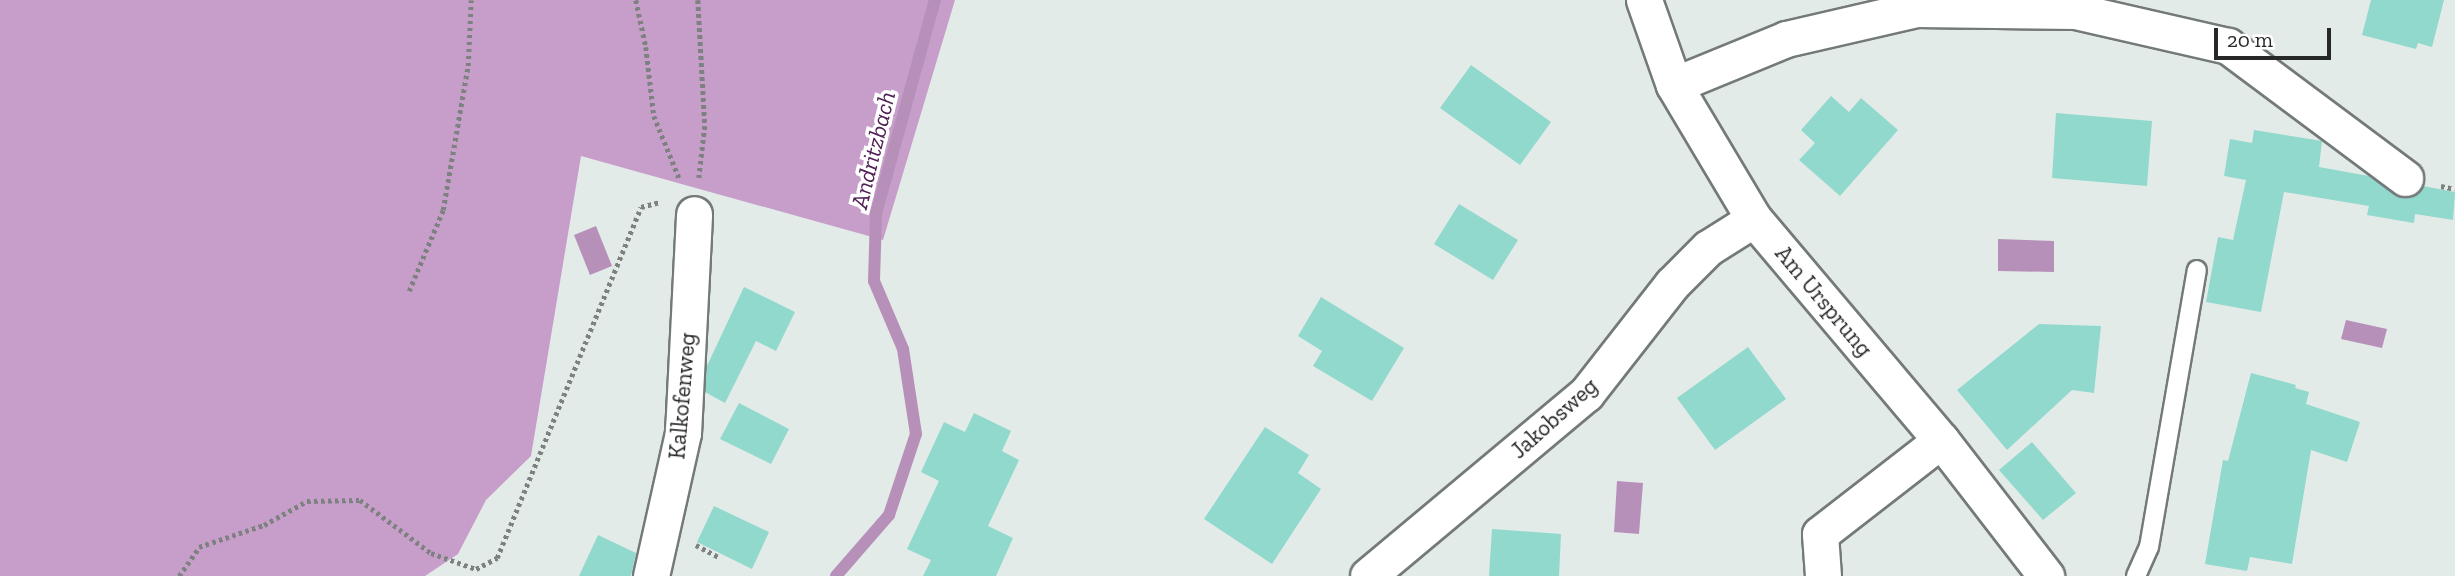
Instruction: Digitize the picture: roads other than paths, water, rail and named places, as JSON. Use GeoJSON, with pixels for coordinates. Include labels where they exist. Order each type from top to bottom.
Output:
{"type":"FeatureCollection","features":[{"type":"Feature","properties":{"kind":"street","name":"Am Ursprung"},"geometry":{"type":"LineString","coordinates":[[1644,0],[1674,85],[1755,219],[1941,440],[2046,576]]}},
{"type":"Feature","properties":{"kind":"street"},"geometry":{"type":"LineString","coordinates":[[1674,85],[1786,39],[1916,9],[2075,5],[2228,46],[2406,178]]}},
{"type":"Feature","properties":{"kind":"street","name":"Jakobsweg"},"geometry":{"type":"LineString","coordinates":[[1368,576],[1406,560],[1586,394],[1672,284],[1708,248],[1755,219]]}},
{"type":"Feature","properties":{"kind":"street","name":"Kalkofenweg"},"geometry":{"type":"LineString","coordinates":[[651,576],[683,433],[694,221]]}},
{"type":"Feature","properties":{"kind":"street"},"geometry":{"type":"LineString","coordinates":[[1823,576],[1820,534],[1941,440]]}},
{"type":"Feature","properties":{"kind":"lane"},"geometry":{"type":"LineString","coordinates":[[2136,576],[2149,547],[2197,271]]}},
{"type":"Feature","properties":{"kind":"waterway","name":"Andritzbach"},"geometry":{"type":"LineString","coordinates":[[836,576],[889,515],[916,434],[903,349],[874,281],[876,214],[935,0]]}}]}
